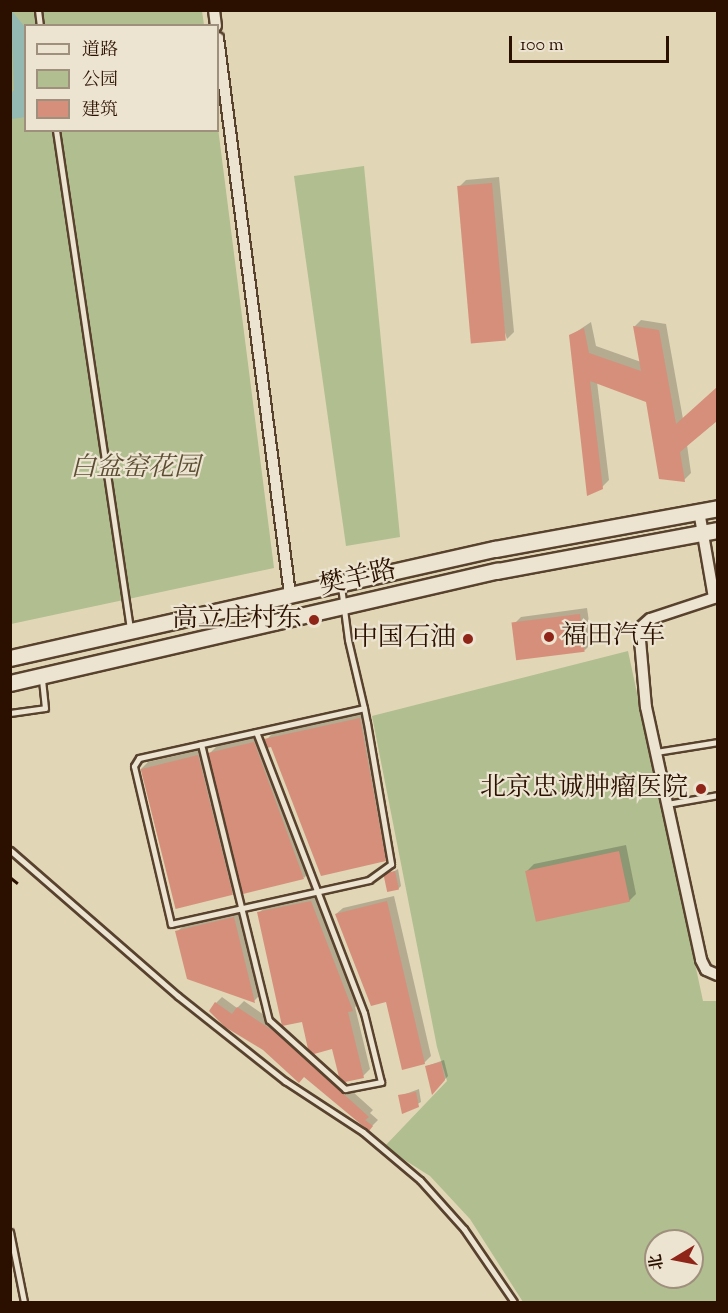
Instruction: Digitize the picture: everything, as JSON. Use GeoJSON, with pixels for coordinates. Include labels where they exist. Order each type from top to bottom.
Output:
{"type":"FeatureCollection","features":[{"type":"Feature","properties":{"kind":"main road","name":"樊羊路"},"geometry":{"type":"LineString","coordinates":[[10,658],[495,549],[717,508]]}},
{"type":"Feature","properties":{"kind":"main road","name":"樊羊路"},"geometry":{"type":"LineString","coordinates":[[10,683],[585,553],[710,531]]}},
{"type":"Feature","properties":{"kind":"street"},"geometry":{"type":"LineString","coordinates":[[219,46],[290,595]]}},
{"type":"Feature","properties":{"kind":"street"},"geometry":{"type":"LineString","coordinates":[[699,511],[710,531],[714,598],[650,619],[639,629],[646,706],[701,960],[706,970],[717,975]]}},
{"type":"Feature","properties":{"kind":"lane"},"geometry":{"type":"LineString","coordinates":[[56,132],[130,630]]}},
{"type":"Feature","properties":{"kind":"lane"},"geometry":{"type":"LineString","coordinates":[[341,584],[343,606],[364,708],[391,864],[369,880],[171,924],[134,766],[139,758],[364,708]]}},
{"type":"Feature","properties":{"kind":"lane"},"geometry":{"type":"LineString","coordinates":[[10,712],[45,708],[41,676]]}},
{"type":"Feature","properties":{"kind":"lane"},"geometry":{"type":"LineString","coordinates":[[201,744],[269,1020],[345,1089],[381,1082],[364,1013],[256,732]]}},
{"type":"Feature","properties":{"kind":"lane"},"geometry":{"type":"LineString","coordinates":[[656,752],[717,742]]}},
{"type":"Feature","properties":{"kind":"lane"},"geometry":{"type":"LineString","coordinates":[[667,804],[717,795]]}},
{"type":"Feature","properties":{"kind":"lane"},"geometry":{"type":"LineString","coordinates":[[10,850],[178,996],[285,1081],[363,1132],[420,1180],[464,1229],[514,1302]]}},
{"type":"Feature","properties":{"kind":"lane"},"geometry":{"type":"LineString","coordinates":[[10,1232],[24,1302]]}},
{"type":"Feature","properties":{"kind":"green space","name":"白盆窑花园"},"geometry":{"type":"Polygon","coordinates":[[[10,11],[202,11],[204,24],[24,24],[24,132],[219,132],[274,568],[11,624],[10,11]]]}},
{"type":"Feature","properties":{"kind":"green space"},"geometry":{"type":"Polygon","coordinates":[[[364,166],[400,537],[346,546],[294,176],[364,166]]]}},
{"type":"Feature","properties":{"kind":"green space"},"geometry":{"type":"Polygon","coordinates":[[[628,651],[703,1001],[717,1001],[717,1302],[523,1302],[470,1219],[430,1176],[384,1147],[447,1081],[437,1047],[372,716],[628,651]]]}},
{"type":"Feature","properties":{"kind":"water"},"geometry":{"type":"Polygon","coordinates":[[[11,10],[24,26],[24,117],[11,119],[11,94],[14,90],[11,10]]]}},
{"type":"Feature","properties":{"kind":"building"},"geometry":{"type":"Polygon","coordinates":[[[492,183],[506,340],[471,343],[457,186],[492,183]]]}},
{"type":"Feature","properties":{"kind":"building"},"geometry":{"type":"Polygon","coordinates":[[[633,326],[659,330],[676,424],[717,387],[717,421],[680,452],[685,482],[659,479],[646,402],[590,381],[603,489],[587,496],[569,335],[584,328],[589,353],[641,371],[633,326]]]}},
{"type":"Feature","properties":{"kind":"building","name":"福田汽车"},"geometry":{"type":"Polygon","coordinates":[[[580,614],[585,652],[516,660],[512,622],[580,614]]]}},
{"type":"Feature","properties":{"kind":"building"},"geometry":{"type":"Polygon","coordinates":[[[360,718],[386,861],[321,876],[271,747],[267,748],[264,739],[360,718]]]}},
{"type":"Feature","properties":{"kind":"building"},"geometry":{"type":"Polygon","coordinates":[[[254,742],[304,879],[243,894],[208,753],[254,742]]]}},
{"type":"Feature","properties":{"kind":"building"},"geometry":{"type":"Polygon","coordinates":[[[198,755],[233,895],[176,909],[141,769],[198,755]]]}},
{"type":"Feature","properties":{"kind":"building"},"geometry":{"type":"Polygon","coordinates":[[[619,851],[630,902],[536,922],[525,871],[619,851]]]}},
{"type":"Feature","properties":{"kind":"building"},"geometry":{"type":"Polygon","coordinates":[[[395,871],[399,890],[387,892],[383,873],[395,871]]]}},
{"type":"Feature","properties":{"kind":"building"},"geometry":{"type":"Polygon","coordinates":[[[311,901],[353,1011],[348,1012],[364,1078],[345,1082],[339,1077],[332,1049],[314,1054],[308,1049],[302,1022],[282,1026],[257,912],[311,901]]]}},
{"type":"Feature","properties":{"kind":"building"},"geometry":{"type":"Polygon","coordinates":[[[387,901],[425,1064],[402,1070],[386,1002],[371,1006],[335,914],[387,901]]]}},
{"type":"Feature","properties":{"kind":"building"},"geometry":{"type":"Polygon","coordinates":[[[234,917],[255,1003],[187,979],[175,931],[234,917]]]}},
{"type":"Feature","properties":{"kind":"building"},"geometry":{"type":"Polygon","coordinates":[[[215,1002],[232,1014],[237,1007],[275,1032],[369,1117],[365,1120],[373,1126],[369,1131],[304,1077],[299,1083],[263,1050],[225,1027],[209,1011],[215,1002]]]}},
{"type":"Feature","properties":{"kind":"building"},"geometry":{"type":"Polygon","coordinates":[[[441,1062],[445,1080],[432,1095],[425,1066],[441,1062]]]}},
{"type":"Feature","properties":{"kind":"building"},"geometry":{"type":"Polygon","coordinates":[[[416,1092],[419,1107],[402,1114],[398,1095],[416,1092]]]}},
{"type":"Feature","properties":{"kind":"railway"},"geometry":{"type":"LineString","coordinates":[[10,877],[20,885]]}},
{"type":"Feature","properties":{"kind":"place","name":"高立庄村东"},"geometry":{"type":"Point","coordinates":[314,620]}},
{"type":"Feature","properties":{"kind":"place","name":"福田汽车"},"geometry":{"type":"Point","coordinates":[549,637]}},
{"type":"Feature","properties":{"kind":"place","name":"中国石油"},"geometry":{"type":"Point","coordinates":[468,639]}},
{"type":"Feature","properties":{"kind":"place","name":"北京忠诚肿瘤医院"},"geometry":{"type":"Point","coordinates":[701,789]}}]}
